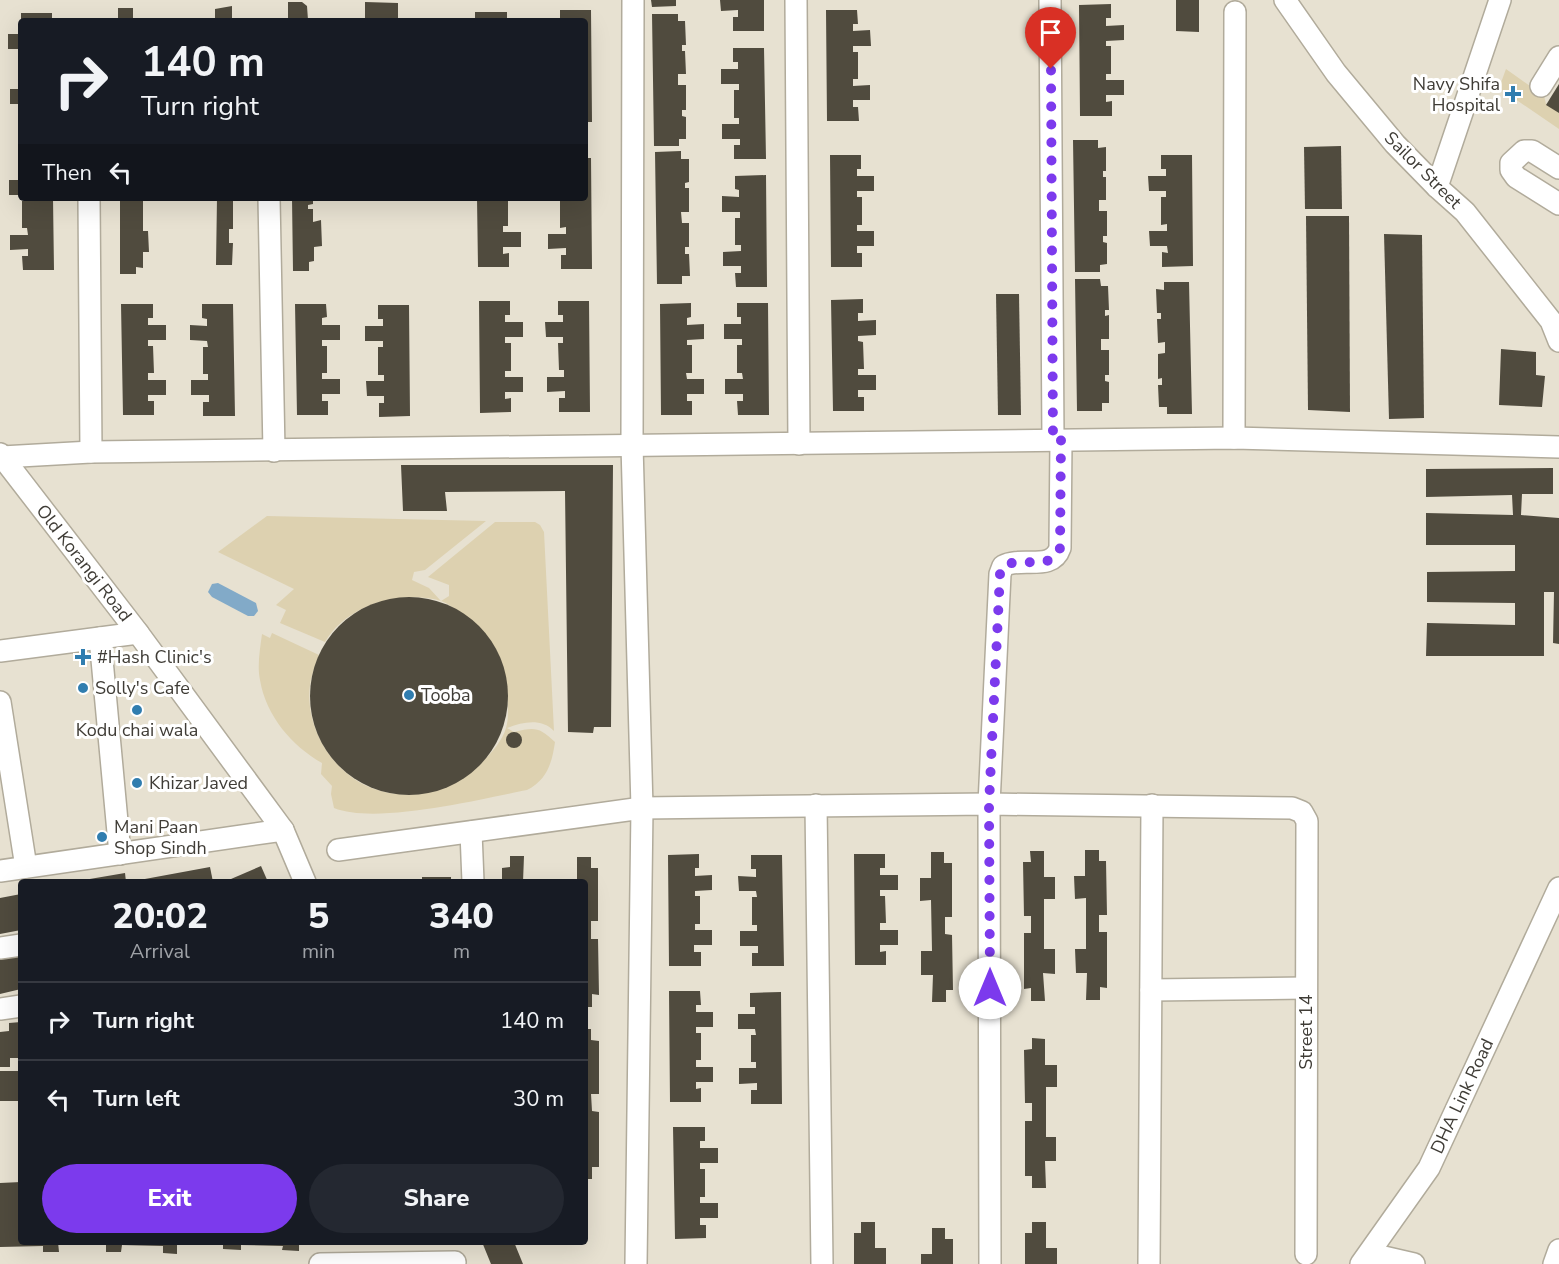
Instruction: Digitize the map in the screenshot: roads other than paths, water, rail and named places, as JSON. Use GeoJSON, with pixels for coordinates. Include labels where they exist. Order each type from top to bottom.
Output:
{"type":"FeatureCollection","features":[{"type":"Feature","properties":{"kind":"street"},"geometry":{"type":"LineString","coordinates":[[633,0],[632,445],[642,808],[636,1264]]}},
{"type":"Feature","properties":{"kind":"street"},"geometry":{"type":"LineString","coordinates":[[796,0],[799,444]]}},
{"type":"Feature","properties":{"kind":"street"},"geometry":{"type":"LineString","coordinates":[[990,1264],[989,804],[1000,574],[1003,566],[1010,562],[1051,561],[1058,556],[1060,548],[1050,0]]}},
{"type":"Feature","properties":{"kind":"street","name":"Sailor Street"},"geometry":{"type":"LineString","coordinates":[[1285,0],[1336,73],[1395,144],[1472,220],[1551,321],[1559,341]]}},
{"type":"Feature","properties":{"kind":"street"},"geometry":{"type":"LineString","coordinates":[[1437,187],[1500,0]]}},
{"type":"Feature","properties":{"kind":"street"},"geometry":{"type":"LineString","coordinates":[[1234,438],[1235,12]]}},
{"type":"Feature","properties":{"kind":"street"},"geometry":{"type":"LineString","coordinates":[[1541,86],[1559,57]]}},
{"type":"Feature","properties":{"kind":"street"},"geometry":{"type":"LineString","coordinates":[[1559,168],[1532,152],[1524,151],[1511,163],[1511,170],[1516,177],[1559,204]]}},
{"type":"Feature","properties":{"kind":"street"},"geometry":{"type":"LineString","coordinates":[[89,201],[91,452]]}},
{"type":"Feature","properties":{"kind":"street"},"geometry":{"type":"LineString","coordinates":[[269,201],[274,451]]}},
{"type":"Feature","properties":{"kind":"street"},"geometry":{"type":"LineString","coordinates":[[1,455],[1234,438],[1559,447]]}},
{"type":"Feature","properties":{"kind":"street","name":"Old Korangi Road"},"geometry":{"type":"LineString","coordinates":[[1,455],[138,633],[283,830],[304,879]]}},
{"type":"Feature","properties":{"kind":"street"},"geometry":{"type":"LineString","coordinates":[[0,651],[138,633]]}},
{"type":"Feature","properties":{"kind":"street"},"geometry":{"type":"LineString","coordinates":[[100,638],[120,854]]}},
{"type":"Feature","properties":{"kind":"street"},"geometry":{"type":"LineString","coordinates":[[0,702],[26,867]]}},
{"type":"Feature","properties":{"kind":"street"},"geometry":{"type":"LineString","coordinates":[[816,804],[822,1264]]}},
{"type":"Feature","properties":{"kind":"street"},"geometry":{"type":"LineString","coordinates":[[338,850],[642,808],[816,804],[1152,805],[1149,1264]]}},
{"type":"Feature","properties":{"kind":"street","name":"Street 14"},"geometry":{"type":"LineString","coordinates":[[1152,805],[1292,808],[1302,812],[1306,821],[1306,1254]]}},
{"type":"Feature","properties":{"kind":"street"},"geometry":{"type":"LineString","coordinates":[[0,871],[283,830]]}},
{"type":"Feature","properties":{"kind":"street"},"geometry":{"type":"LineString","coordinates":[[471,832],[473,879]]}},
{"type":"Feature","properties":{"kind":"street","name":"DHA Link Road"},"geometry":{"type":"LineString","coordinates":[[1368,1260],[1429,1168],[1559,888]]}},
{"type":"Feature","properties":{"kind":"street"},"geometry":{"type":"LineString","coordinates":[[0,948],[18,945]]}},
{"type":"Feature","properties":{"kind":"street"},"geometry":{"type":"LineString","coordinates":[[1151,990],[1306,988]]}},
{"type":"Feature","properties":{"kind":"street"},"geometry":{"type":"LineString","coordinates":[[0,1010],[18,1007]]}},
{"type":"Feature","properties":{"kind":"street"},"geometry":{"type":"LineString","coordinates":[[1554,1264],[1559,1250]]}},
{"type":"Feature","properties":{"kind":"street"},"geometry":{"type":"LineString","coordinates":[[320,1264],[371,1264],[452,1256]]}},
{"type":"Feature","properties":{"kind":"street"},"geometry":{"type":"LineString","coordinates":[[1368,1260],[1414,1264]]}},
{"type":"Feature","properties":{"kind":"water"},"geometry":{"type":"Polygon","coordinates":[[[218,583],[256,603],[258,611],[254,616],[248,616],[212,597],[208,592],[212,584],[218,583]]]}},
{"type":"Feature","properties":{"kind":"place","name":"Navy Shifa Hospital"},"geometry":{"type":"Point","coordinates":[1513,94]}},
{"type":"Feature","properties":{"kind":"place","name":"#Hash Clinic's"},"geometry":{"type":"Point","coordinates":[83,657]}},
{"type":"Feature","properties":{"kind":"place","name":"Solly's Cafe"},"geometry":{"type":"Point","coordinates":[83,688]}},
{"type":"Feature","properties":{"kind":"place","name":"Tooba"},"geometry":{"type":"Point","coordinates":[409,695]}},
{"type":"Feature","properties":{"kind":"place","name":"Kodu chai wala"},"geometry":{"type":"Point","coordinates":[137,710]}},
{"type":"Feature","properties":{"kind":"place","name":"Khizar Javed"},"geometry":{"type":"Point","coordinates":[137,783]}},
{"type":"Feature","properties":{"kind":"place","name":"Mani Paan Shop Sindh"},"geometry":{"type":"Point","coordinates":[102,837]}}]}
